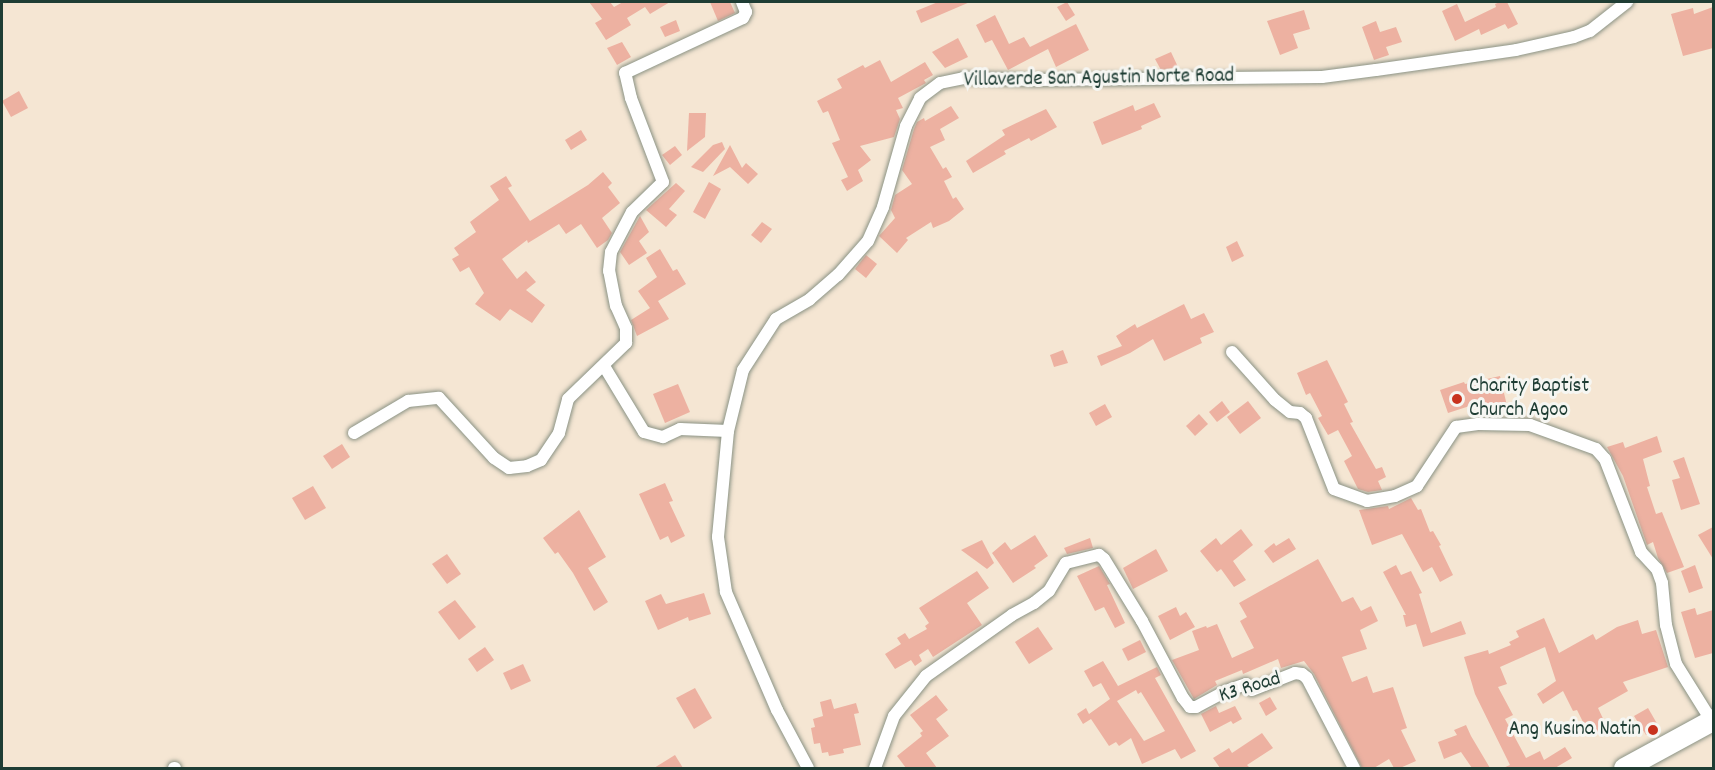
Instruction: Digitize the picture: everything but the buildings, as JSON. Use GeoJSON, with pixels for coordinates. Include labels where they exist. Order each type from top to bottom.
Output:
{"type":"FeatureCollection","features":[{"type":"Feature","properties":{"kind":"highway"},"geometry":{"type":"LineString","coordinates":[[1624,768],[1712,719]]}},
{"type":"Feature","properties":{"kind":"street"},"geometry":{"type":"LineString","coordinates":[[354,433],[408,401],[439,398],[494,458],[509,468],[527,466],[541,460],[559,433],[568,399],[626,343],[626,328],[616,306],[609,271],[611,252],[632,212],[655,193],[663,182],[628,92],[625,73],[743,18],[746,12],[742,2]]}},
{"type":"Feature","properties":{"kind":"street","name":"Villaverde San Agustin Norte Road"},"geometry":{"type":"LineString","coordinates":[[808,768],[777,710],[726,592],[718,537],[728,431],[743,370],[776,319],[824,287],[868,241],[883,207],[894,159],[910,115],[920,98],[940,83],[963,78],[1034,80],[1322,77],[1559,41],[1590,31],[1627,2]]}},
{"type":"Feature","properties":{"kind":"street"},"geometry":{"type":"LineString","coordinates":[[1232,352],[1275,400],[1290,412],[1300,413],[1306,418],[1334,489],[1367,501],[1395,496],[1417,486],[1456,427],[1478,424],[1530,425],[1596,449],[1605,459],[1641,552],[1657,569],[1662,583],[1666,625],[1676,664],[1712,719]]}},
{"type":"Feature","properties":{"kind":"street"},"geometry":{"type":"LineString","coordinates":[[604,366],[644,432],[663,437],[680,429],[728,431]]}},
{"type":"Feature","properties":{"kind":"street","name":"K3 Road"},"geometry":{"type":"LineString","coordinates":[[875,768],[894,716],[926,676],[1049,591],[1066,563],[1098,555],[1104,559],[1190,707],[1196,707],[1245,684],[1252,690],[1295,673],[1302,674],[1307,678],[1354,768]]}},
{"type":"Feature","properties":{"kind":"place","name":"Charity Baptist Church Agoo"},"geometry":{"type":"Point","coordinates":[1457,399]}},
{"type":"Feature","properties":{"kind":"place","name":"Ang Kusina Natin"},"geometry":{"type":"Point","coordinates":[1653,730]}}]}
